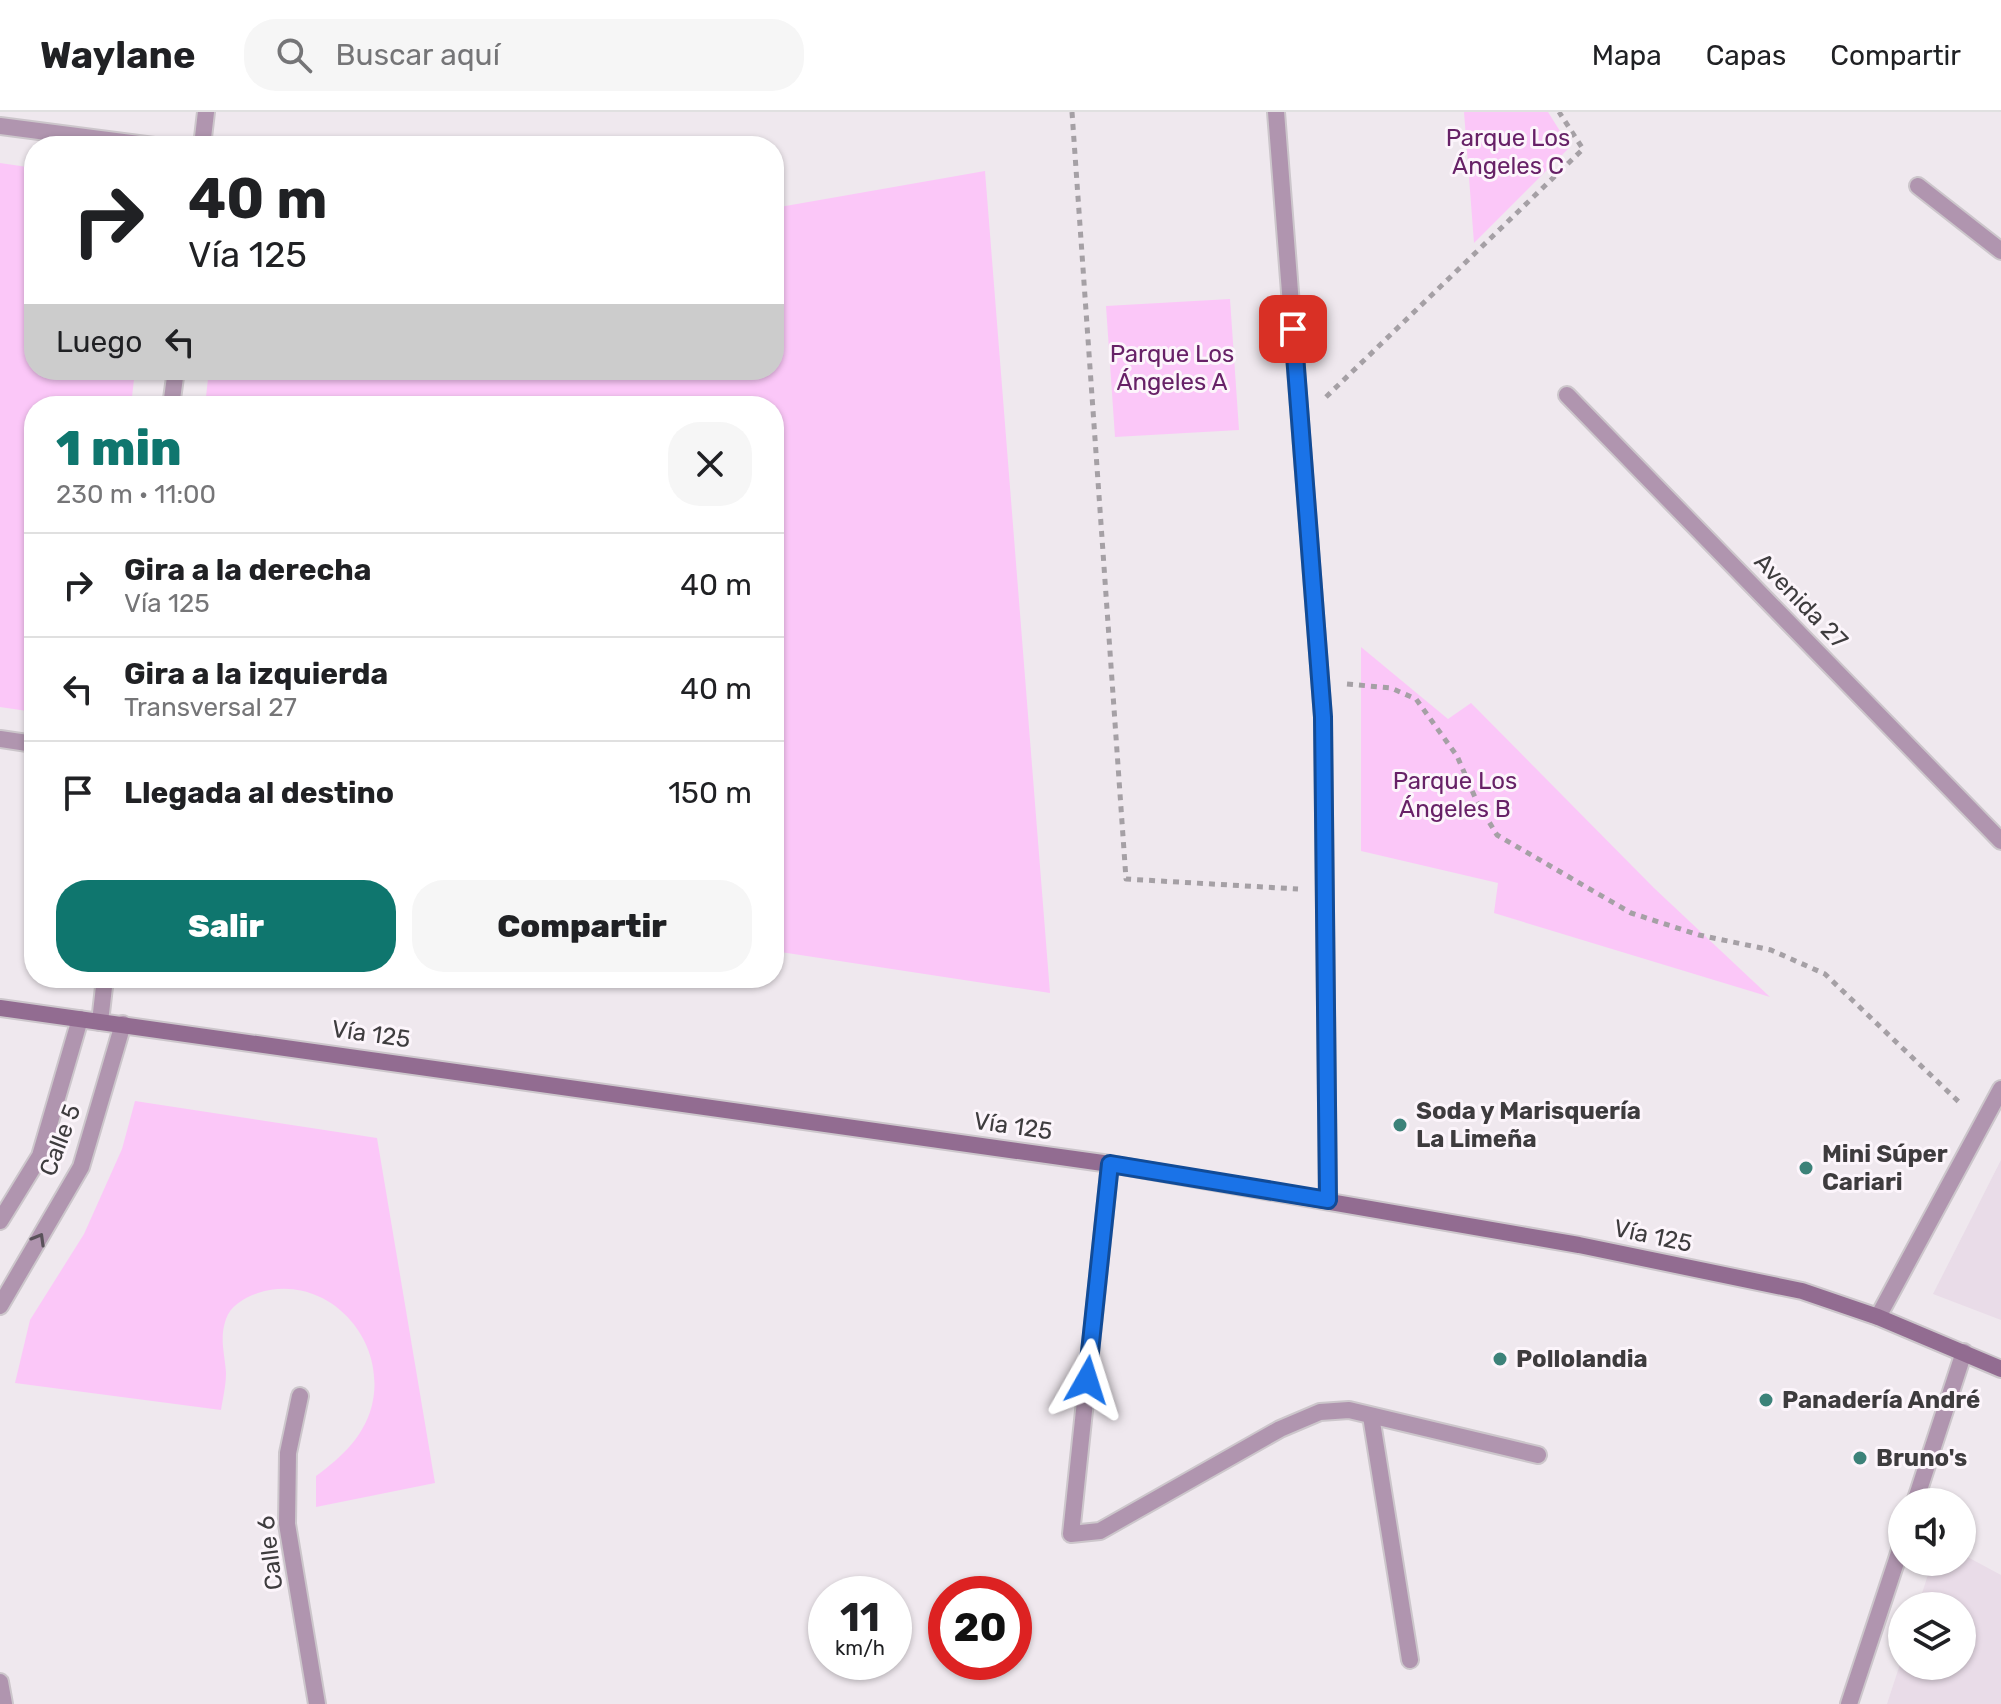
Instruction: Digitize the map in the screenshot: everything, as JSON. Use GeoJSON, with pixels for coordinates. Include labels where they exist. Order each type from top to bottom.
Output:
{"type":"FeatureCollection","features":[{"type":"Feature","properties":{"kind":"main road","name":"Vía 125"},"geometry":{"type":"LineString","coordinates":[[0,1008],[1110,1164],[1579,1245],[1787,1288],[1878,1317],[2001,1369]]}},
{"type":"Feature","properties":{"kind":"street"},"geometry":{"type":"LineString","coordinates":[[203,136],[206,112]]}},
{"type":"Feature","properties":{"kind":"street"},"geometry":{"type":"LineString","coordinates":[[1276,112],[1321,682],[1327,890],[1328,1200]]}},
{"type":"Feature","properties":{"kind":"street"},"geometry":{"type":"LineString","coordinates":[[0,126],[77,136]]}},
{"type":"Feature","properties":{"kind":"street"},"geometry":{"type":"LineString","coordinates":[[1918,186],[2001,251]]}},
{"type":"Feature","properties":{"kind":"street","name":"Avenida 27"},"geometry":{"type":"LineString","coordinates":[[1567,395],[2001,841]]}},
{"type":"Feature","properties":{"kind":"street"},"geometry":{"type":"LineString","coordinates":[[0,739],[24,743]]}},
{"type":"Feature","properties":{"kind":"street"},"geometry":{"type":"LineString","coordinates":[[100,1022],[104,988]]}},
{"type":"Feature","properties":{"kind":"street","name":"Calle 5"},"geometry":{"type":"LineString","coordinates":[[0,1221],[40,1156],[80,1019]]}},
{"type":"Feature","properties":{"kind":"street","name":"Calle 5"},"geometry":{"type":"LineString","coordinates":[[0,1306],[81,1167],[123,1024]]}},
{"type":"Feature","properties":{"kind":"street"},"geometry":{"type":"LineString","coordinates":[[1878,1317],[2001,1089]]}},
{"type":"Feature","properties":{"kind":"street"},"geometry":{"type":"LineString","coordinates":[[1110,1164],[1071,1534],[1100,1531],[1280,1429],[1320,1412],[1349,1410],[1538,1455]]}},
{"type":"Feature","properties":{"kind":"street"},"geometry":{"type":"LineString","coordinates":[[1920,1488],[1964,1352]]}},
{"type":"Feature","properties":{"kind":"street","name":"Calle 6"},"geometry":{"type":"LineString","coordinates":[[300,1396],[288,1453],[287,1524],[317,1704]]}},
{"type":"Feature","properties":{"kind":"street"},"geometry":{"type":"LineString","coordinates":[[1371,1416],[1410,1660]]}},
{"type":"Feature","properties":{"kind":"street"},"geometry":{"type":"LineString","coordinates":[[1849,1704],[1891,1576]]}},
{"type":"Feature","properties":{"kind":"street"},"geometry":{"type":"LineString","coordinates":[[0,1682],[4,1704]]}},
{"type":"Feature","properties":{"kind":"path"},"geometry":{"type":"LineString","coordinates":[[1072,112],[1126,879],[1327,890]]}},
{"type":"Feature","properties":{"kind":"path"},"geometry":{"type":"LineString","coordinates":[[1300,422],[1583,149],[1559,112]]}},
{"type":"Feature","properties":{"kind":"path"},"geometry":{"type":"LineString","coordinates":[[1321,682],[1391,688],[1416,699],[1457,756],[1477,802],[1497,835],[1631,913],[1699,935],[1771,950],[1825,974],[1982,1124]]}},
{"type":"Feature","properties":{"kind":"shaded area"},"geometry":{"type":"Polygon","coordinates":[[[2001,1160],[2001,1320],[1933,1294],[2001,1160]]]}},
{"type":"Feature","properties":{"kind":"shaded area"},"geometry":{"type":"Polygon","coordinates":[[[1976,1562],[2001,1575],[2001,1704],[1887,1704],[1895,1680],[1976,1680],[1976,1592],[1922,1592],[1928,1576],[1976,1576],[1976,1562]]]}},
{"type":"Feature","properties":{"kind":"green space","name":"Parque Los Ángeles C"},"geometry":{"type":"Polygon","coordinates":[[[1464,112],[1548,112],[1570,147],[1474,243],[1464,112]]]}},
{"type":"Feature","properties":{"kind":"green space"},"geometry":{"type":"Polygon","coordinates":[[[0,163],[24,167],[24,380],[134,380],[132,396],[24,396],[24,711],[0,707],[0,163]]]}},
{"type":"Feature","properties":{"kind":"green space"},"geometry":{"type":"Polygon","coordinates":[[[985,171],[1050,993],[784,953],[784,396],[206,396],[208,380],[784,380],[784,206],[985,171]]]}},
{"type":"Feature","properties":{"kind":"green space","name":"Parque Los Ángeles A"},"geometry":{"type":"Polygon","coordinates":[[[1230,299],[1239,430],[1115,437],[1106,306],[1230,299]]]}},
{"type":"Feature","properties":{"kind":"green space","name":"Parque Los Ángeles B"},"geometry":{"type":"Polygon","coordinates":[[[1361,647],[1448,719],[1471,703],[1654,888],[1770,997],[1494,913],[1498,883],[1361,851],[1361,647]]]}},
{"type":"Feature","properties":{"kind":"green space"},"geometry":{"type":"Polygon","coordinates":[[[135,1101],[377,1138],[435,1483],[316,1507],[316,1476],[344,1453],[365,1424],[373,1400],[374,1376],[369,1352],[359,1332],[344,1314],[326,1300],[305,1292],[282,1289],[258,1293],[231,1310],[223,1333],[226,1373],[221,1410],[15,1383],[30,1320],[84,1234],[122,1149],[135,1101]]]}},
{"type":"Feature","properties":{"kind":"place","name":"Soda y Marisquería La Limeña"},"geometry":{"type":"Point","coordinates":[1400,1125]}},
{"type":"Feature","properties":{"kind":"place","name":"Mini Súper Cariari"},"geometry":{"type":"Point","coordinates":[1806,1168]}},
{"type":"Feature","properties":{"kind":"place","name":"Pollolandia"},"geometry":{"type":"Point","coordinates":[1500,1359]}},
{"type":"Feature","properties":{"kind":"place","name":"Panadería André"},"geometry":{"type":"Point","coordinates":[1766,1400]}},
{"type":"Feature","properties":{"kind":"place","name":"Bruno's"},"geometry":{"type":"Point","coordinates":[1860,1458]}},
{"type":"Feature","properties":{"kind":"route"},"geometry":{"type":"LineString","coordinates":[[1087,1380],[1110,1164],[1328,1200],[1323,717],[1293,329]]}}]}
